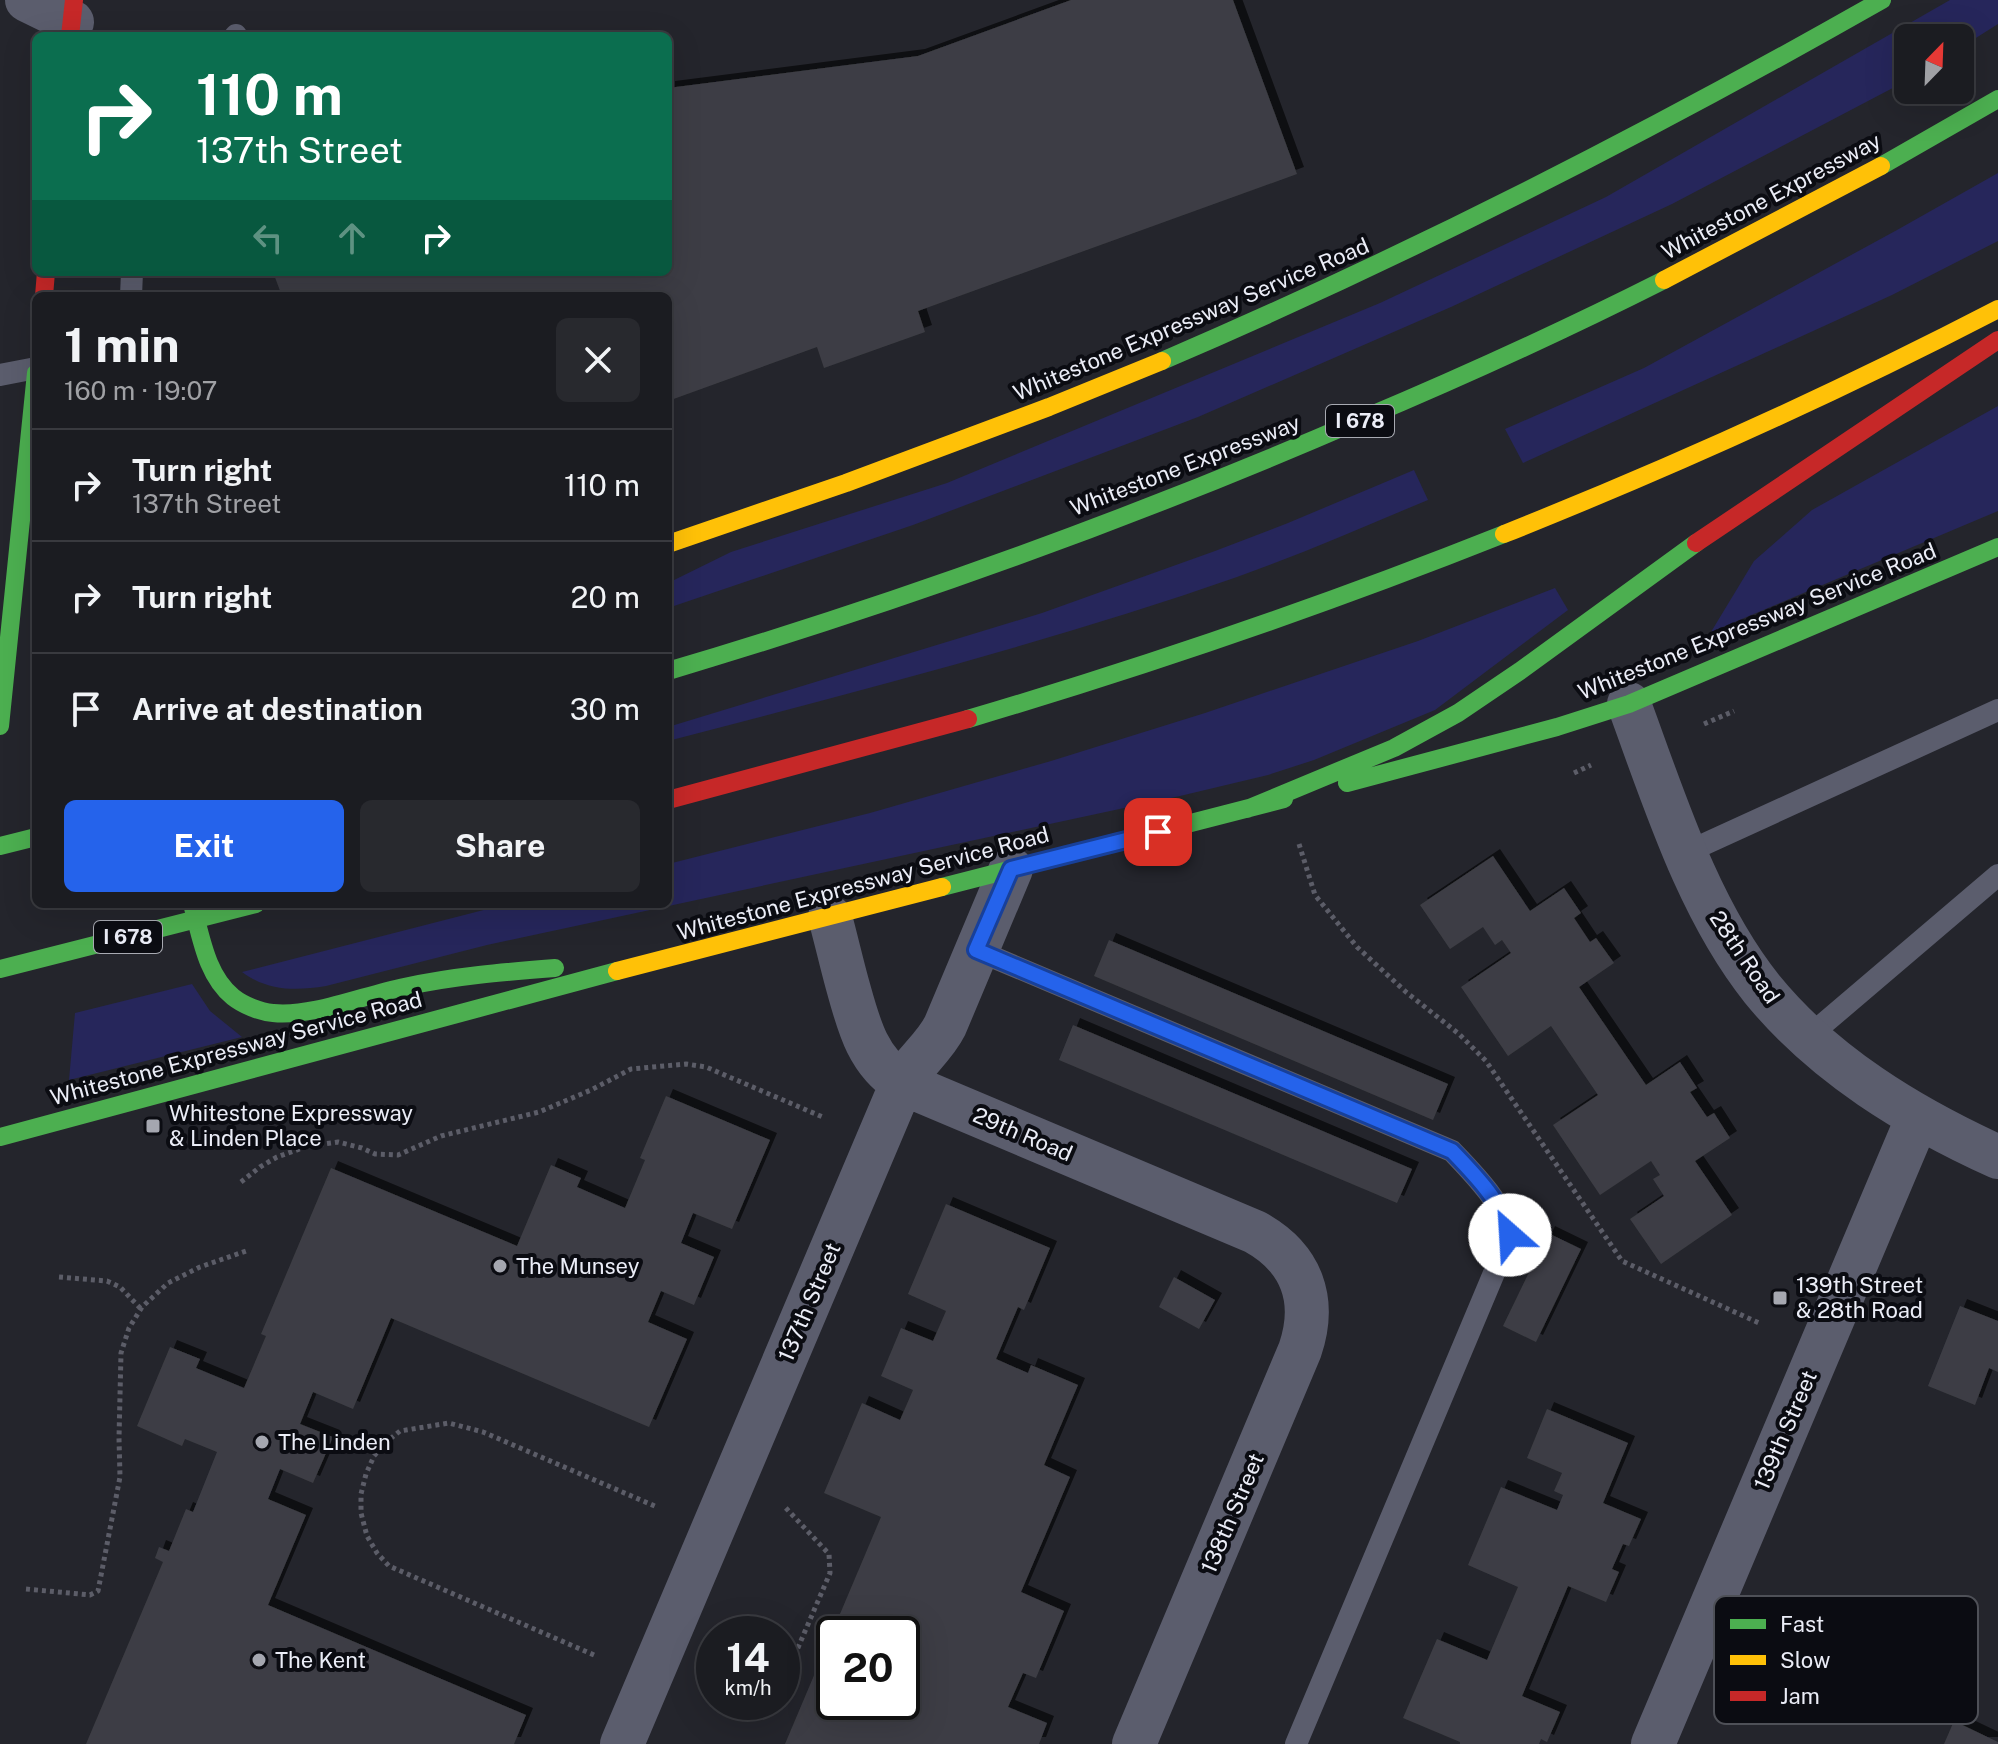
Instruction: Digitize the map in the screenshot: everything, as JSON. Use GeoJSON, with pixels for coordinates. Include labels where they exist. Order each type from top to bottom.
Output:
{"type":"FeatureCollection","features":[{"type":"Feature","properties":{"kind":"main road","name":"Whitestone Expressway Service Road"},"geometry":{"type":"LineString","coordinates":[[672,543],[817,494],[1015,421],[1231,331],[1410,250],[1586,163],[1768,66],[1882,0]]}},
{"type":"Feature","properties":{"kind":"main road","name":"Whitestone Expressway"},"geometry":{"type":"LineString","coordinates":[[672,670],[913,593],[1047,545],[1238,472],[1430,391],[1559,332],[1734,245],[1998,99]]}},
{"type":"Feature","properties":{"kind":"main road"},"geometry":{"type":"LineString","coordinates":[[672,799],[1005,709],[1145,665],[1350,594],[1688,458],[1998,309]]}},
{"type":"Feature","properties":{"kind":"main road"},"geometry":{"type":"LineString","coordinates":[[1247,809],[1394,748],[1458,713],[1532,663],[1698,541],[1998,340]]}},
{"type":"Feature","properties":{"kind":"main road"},"geometry":{"type":"LineString","coordinates":[[24,719],[0,726],[32,410]]}},
{"type":"Feature","properties":{"kind":"main road","name":"Whitestone Expressway Service Road"},"geometry":{"type":"LineString","coordinates":[[0,1137],[652,962],[1557,727],[1629,704],[1998,547]]}},
{"type":"Feature","properties":{"kind":"main road"},"geometry":{"type":"LineString","coordinates":[[0,846],[32,838]]}},
{"type":"Feature","properties":{"kind":"main road"},"geometry":{"type":"LineString","coordinates":[[193,908],[207,958],[218,981],[235,999],[273,1013],[303,1012],[401,987],[461,976],[652,962]]}},
{"type":"Feature","properties":{"kind":"main road","name":"I 678"},"geometry":{"type":"LineString","coordinates":[[0,969],[240,908]]}},
{"type":"Feature","properties":{"kind":"street"},"geometry":{"type":"LineString","coordinates":[[27,0],[72,19]]}},
{"type":"Feature","properties":{"kind":"street","name":"28th Road"},"geometry":{"type":"LineString","coordinates":[[1629,704],[1685,853],[1715,914],[1762,988],[1808,1037],[1854,1075],[1918,1117],[1998,1157]]}},
{"type":"Feature","properties":{"kind":"street","name":"137th Street"},"geometry":{"type":"LineString","coordinates":[[622,1744],[902,1083],[939,1037],[1011,869]]}},
{"type":"Feature","properties":{"kind":"street","name":"29th Road"},"geometry":{"type":"LineString","coordinates":[[830,917],[863,1035],[878,1063],[893,1078],[1255,1232],[1284,1252],[1300,1277]]}},
{"type":"Feature","properties":{"kind":"street","name":"139th Street"},"geometry":{"type":"LineString","coordinates":[[1716,1596],[1918,1117]]}},
{"type":"Feature","properties":{"kind":"street","name":"138th Street"},"geometry":{"type":"LineString","coordinates":[[1134,1744],[1300,1350],[1307,1320],[1300,1277]]}},
{"type":"Feature","properties":{"kind":"street","name":"139th Street"},"geometry":{"type":"LineString","coordinates":[[1653,1744],[1714,1600]]}},
{"type":"Feature","properties":{"kind":"lane"},"geometry":{"type":"LineString","coordinates":[[0,375],[32,371]]}},
{"type":"Feature","properties":{"kind":"lane"},"geometry":{"type":"LineString","coordinates":[[1685,853],[1998,710]]}},
{"type":"Feature","properties":{"kind":"lane"},"geometry":{"type":"LineString","coordinates":[[1808,1037],[1998,875]]}},
{"type":"Feature","properties":{"kind":"lane"},"geometry":{"type":"LineString","coordinates":[[976,950],[1452,1151],[1477,1177],[1507,1221],[1510,1235],[1296,1744]]}},
{"type":"Feature","properties":{"kind":"path"},"geometry":{"type":"LineString","coordinates":[[1704,724],[1734,711]]}},
{"type":"Feature","properties":{"kind":"path"},"geometry":{"type":"LineString","coordinates":[[1574,773],[1591,765]]}},
{"type":"Feature","properties":{"kind":"path"},"geometry":{"type":"LineString","coordinates":[[1299,844],[1315,895],[1324,908],[1381,971],[1459,1034],[1486,1061],[1622,1261],[1759,1323]]}},
{"type":"Feature","properties":{"kind":"path"},"geometry":{"type":"LineString","coordinates":[[241,1182],[277,1157],[308,1146],[338,1142],[375,1154],[398,1155],[441,1136],[539,1112],[631,1069],[686,1064],[706,1067],[825,1118]]}},
{"type":"Feature","properties":{"kind":"path"},"geometry":{"type":"LineString","coordinates":[[26,1589],[90,1595],[98,1591],[120,1477],[121,1353],[129,1328],[141,1309],[168,1283],[200,1267],[246,1251]]}},
{"type":"Feature","properties":{"kind":"path"},"geometry":{"type":"LineString","coordinates":[[59,1277],[107,1281],[120,1287],[141,1309]]}},
{"type":"Feature","properties":{"kind":"path"},"geometry":{"type":"LineString","coordinates":[[594,1655],[389,1566],[367,1536],[361,1513],[361,1494],[366,1474],[374,1456],[400,1431],[449,1423],[483,1432],[657,1507]]}},
{"type":"Feature","properties":{"kind":"path"},"geometry":{"type":"LineString","coordinates":[[784,1506],[829,1554],[831,1562],[830,1573],[800,1643]]}},
{"type":"Feature","properties":{"kind":"shaded area"},"geometry":{"type":"Polygon","coordinates":[[[1950,0],[1998,0],[1998,24],[1974,39],[1974,24],[1908,24],[1950,0]]]}},
{"type":"Feature","properties":{"kind":"shaded area"},"geometry":{"type":"Polygon","coordinates":[[[1894,32],[1894,87],[1672,204],[1451,307],[1198,417],[913,525],[672,607],[672,581],[731,552],[947,483],[1380,303],[1606,197],[1894,32]]]}},
{"type":"Feature","properties":{"kind":"shaded area"},"geometry":{"type":"Polygon","coordinates":[[[1998,173],[1998,241],[1892,295],[1523,463],[1505,429],[1644,368],[1998,173]]]}},
{"type":"Feature","properties":{"kind":"shaded area"},"geometry":{"type":"Polygon","coordinates":[[[1998,406],[1998,511],[1711,632],[1754,561],[1812,510],[1998,406]]]}},
{"type":"Feature","properties":{"kind":"shaded area"},"geometry":{"type":"Polygon","coordinates":[[[1414,470],[1428,500],[1237,577],[1167,601],[1026,644],[672,740],[672,726],[1042,613],[1288,523],[1414,470]]]}},
{"type":"Feature","properties":{"kind":"shaded area"},"geometry":{"type":"Polygon","coordinates":[[[1555,588],[1568,610],[1435,710],[1314,760],[1268,775],[1180,796],[672,905],[672,863],[870,813],[1051,761],[1418,641],[1555,588]]]}},
{"type":"Feature","properties":{"kind":"shaded area"},"geometry":{"type":"Polygon","coordinates":[[[491,908],[659,908],[487,945],[326,986],[282,988],[262,983],[242,972],[491,908]]]}},
{"type":"Feature","properties":{"kind":"shaded area"},"geometry":{"type":"Polygon","coordinates":[[[192,984],[210,1011],[242,1037],[69,1080],[75,1013],[192,984]]]}},
{"type":"Feature","properties":{"kind":"building"},"geometry":{"type":"Polygon","coordinates":[[[1071,0],[1233,0],[1297,174],[918,311],[925,332],[824,368],[817,347],[672,400],[672,292],[280,292],[274,276],[672,276],[672,87],[918,56],[1071,0]]]}},
{"type":"Feature","properties":{"kind":"building"},"geometry":{"type":"Polygon","coordinates":[[[1493,856],[1530,911],[1564,888],[1581,913],[1574,918],[1590,942],[1596,938],[1614,963],[1579,987],[1646,1085],[1680,1062],[1697,1088],[1690,1092],[1707,1117],[1714,1113],[1730,1138],[1695,1161],[1732,1215],[1661,1264],[1630,1219],[1664,1196],[1653,1179],[1660,1175],[1651,1161],[1600,1195],[1553,1125],[1598,1095],[1551,1026],[1508,1056],[1461,987],[1511,953],[1502,940],[1495,945],[1483,927],[1450,949],[1420,905],[1493,856]]]}},
{"type":"Feature","properties":{"kind":"building"},"geometry":{"type":"Polygon","coordinates":[[[1109,940],[1448,1084],[1433,1120],[1094,976],[1109,940]]]}},
{"type":"Feature","properties":{"kind":"building"},"geometry":{"type":"Polygon","coordinates":[[[1073,1025],[1412,1169],[1397,1203],[1059,1060],[1073,1025]]]}},
{"type":"Feature","properties":{"kind":"building"},"geometry":{"type":"Polygon","coordinates":[[[666,1096],[770,1140],[732,1229],[693,1213],[681,1243],[714,1257],[694,1305],[661,1291],[648,1322],[687,1339],[649,1427],[391,1318],[353,1409],[313,1392],[300,1424],[333,1437],[313,1483],[280,1469],[268,1499],[306,1515],[268,1605],[526,1715],[514,1744],[86,1744],[163,1562],[155,1558],[159,1547],[169,1551],[186,1509],[193,1512],[217,1452],[185,1439],[182,1446],[137,1426],[170,1347],[200,1359],[196,1368],[244,1388],[266,1336],[261,1334],[331,1168],[517,1246],[551,1165],[581,1178],[577,1187],[625,1208],[645,1160],[640,1158],[666,1096]]]}},
{"type":"Feature","properties":{"kind":"building"},"geometry":{"type":"Polygon","coordinates":[[[946,1204],[1050,1248],[1024,1310],[1018,1307],[996,1359],[1028,1373],[1031,1365],[1078,1385],[1044,1465],[1070,1477],[1021,1592],[1064,1611],[1036,1678],[1023,1673],[1008,1707],[1047,1723],[1039,1744],[785,1744],[795,1720],[800,1720],[800,1709],[816,1671],[816,1720],[920,1720],[920,1616],[839,1616],[881,1517],[824,1493],[862,1403],[900,1420],[913,1390],[881,1376],[901,1328],[933,1341],[946,1311],[908,1294],[946,1204]]]}},
{"type":"Feature","properties":{"kind":"building"},"geometry":{"type":"Polygon","coordinates":[[[1548,1233],[1581,1249],[1536,1342],[1503,1326],[1548,1233]]]}},
{"type":"Feature","properties":{"kind":"building"},"geometry":{"type":"Polygon","coordinates":[[[1174,1277],[1215,1300],[1199,1329],[1159,1307],[1174,1277]]]}},
{"type":"Feature","properties":{"kind":"building"},"geometry":{"type":"Polygon","coordinates":[[[1960,1306],[1998,1321],[1998,1372],[1989,1368],[1975,1405],[1928,1386],[1960,1306]]]}},
{"type":"Feature","properties":{"kind":"building"},"geometry":{"type":"Polygon","coordinates":[[[1547,1409],[1628,1443],[1603,1503],[1641,1519],[1629,1546],[1623,1544],[1612,1569],[1619,1572],[1606,1602],[1568,1586],[1522,1696],[1560,1712],[1547,1742],[1541,1739],[1539,1744],[1460,1744],[1403,1718],[1437,1639],[1487,1660],[1518,1587],[1468,1565],[1501,1487],[1557,1510],[1563,1495],[1554,1491],[1562,1473],[1527,1458],[1547,1409]]]}},
{"type":"Feature","properties":{"kind":"building"},"geometry":{"type":"Polygon","coordinates":[[[1953,1724],[1960,1724],[1998,1742],[1998,1744],[1944,1744],[1953,1724]]]}},
{"type":"Feature","properties":{"kind":"traffic: fast"},"geometry":{"type":"LineString","coordinates":[[1162,361],[1346,279],[1527,191],[1706,98],[1882,0]]}},
{"type":"Feature","properties":{"kind":"traffic: fast"},"geometry":{"type":"LineString","coordinates":[[1881,166],[1998,99]]}},
{"type":"Feature","properties":{"kind":"traffic: fast"},"geometry":{"type":"LineString","coordinates":[[672,670],[844,616],[1019,556],[1191,490],[1400,403],[1664,280]]}},
{"type":"Feature","properties":{"kind":"traffic: fast"},"geometry":{"type":"LineString","coordinates":[[0,726],[32,412]]}},
{"type":"Feature","properties":{"kind":"traffic: fast"},"geometry":{"type":"LineString","coordinates":[[968,719],[1238,632],[1504,534]]}},
{"type":"Feature","properties":{"kind":"traffic: fast"},"geometry":{"type":"LineString","coordinates":[[1247,809],[1394,748],[1458,713],[1696,543]]}},
{"type":"Feature","properties":{"kind":"traffic: fast"},"geometry":{"type":"LineString","coordinates":[[1347,783],[1557,727],[1629,704],[1998,547]]}},
{"type":"Feature","properties":{"kind":"traffic: fast"},"geometry":{"type":"LineString","coordinates":[[942,887],[1284,799]]}},
{"type":"Feature","properties":{"kind":"traffic: fast"},"geometry":{"type":"LineString","coordinates":[[0,846],[32,838]]}},
{"type":"Feature","properties":{"kind":"traffic: fast"},"geometry":{"type":"LineString","coordinates":[[193,908],[216,978],[237,1000],[268,1012],[305,1012],[442,980],[555,968]]}},
{"type":"Feature","properties":{"kind":"traffic: fast"},"geometry":{"type":"LineString","coordinates":[[0,969],[240,908]]}},
{"type":"Feature","properties":{"kind":"traffic: fast"},"geometry":{"type":"LineString","coordinates":[[0,1137],[617,971]]}},
{"type":"Feature","properties":{"kind":"traffic: slow"},"geometry":{"type":"LineString","coordinates":[[1664,280],[1881,166]]}},
{"type":"Feature","properties":{"kind":"traffic: slow"},"geometry":{"type":"LineString","coordinates":[[1504,534],[1754,428],[1998,309]]}},
{"type":"Feature","properties":{"kind":"traffic: slow"},"geometry":{"type":"LineString","coordinates":[[672,543],[846,483],[1162,361]]}},
{"type":"Feature","properties":{"kind":"traffic: slow"},"geometry":{"type":"LineString","coordinates":[[617,971],[942,887]]}},
{"type":"Feature","properties":{"kind":"traffic: jam"},"geometry":{"type":"LineString","coordinates":[[70,32],[74,0]]}},
{"type":"Feature","properties":{"kind":"traffic: jam"},"geometry":{"type":"LineString","coordinates":[[44,292],[46,276]]}},
{"type":"Feature","properties":{"kind":"traffic: jam"},"geometry":{"type":"LineString","coordinates":[[1696,543],[1998,340]]}},
{"type":"Feature","properties":{"kind":"traffic: jam"},"geometry":{"type":"LineString","coordinates":[[672,799],[968,719]]}},
{"type":"Feature","properties":{"kind":"place","name":"Whitestone Expressway & Linden Place"},"geometry":{"type":"Point","coordinates":[153,1126]}},
{"type":"Feature","properties":{"kind":"place","name":"The Munsey"},"geometry":{"type":"Point","coordinates":[500,1266]}},
{"type":"Feature","properties":{"kind":"place","name":"139th Street & 28th Road"},"geometry":{"type":"Point","coordinates":[1780,1298]}},
{"type":"Feature","properties":{"kind":"place","name":"The Linden"},"geometry":{"type":"Point","coordinates":[262,1442]}},
{"type":"Feature","properties":{"kind":"place","name":"The Kent"},"geometry":{"type":"Point","coordinates":[259,1660]}},
{"type":"Feature","properties":{"kind":"route"},"geometry":{"type":"LineString","coordinates":[[1158,832],[1011,869],[976,950],[1452,1151],[1477,1177],[1507,1221],[1510,1235]]}}]}
